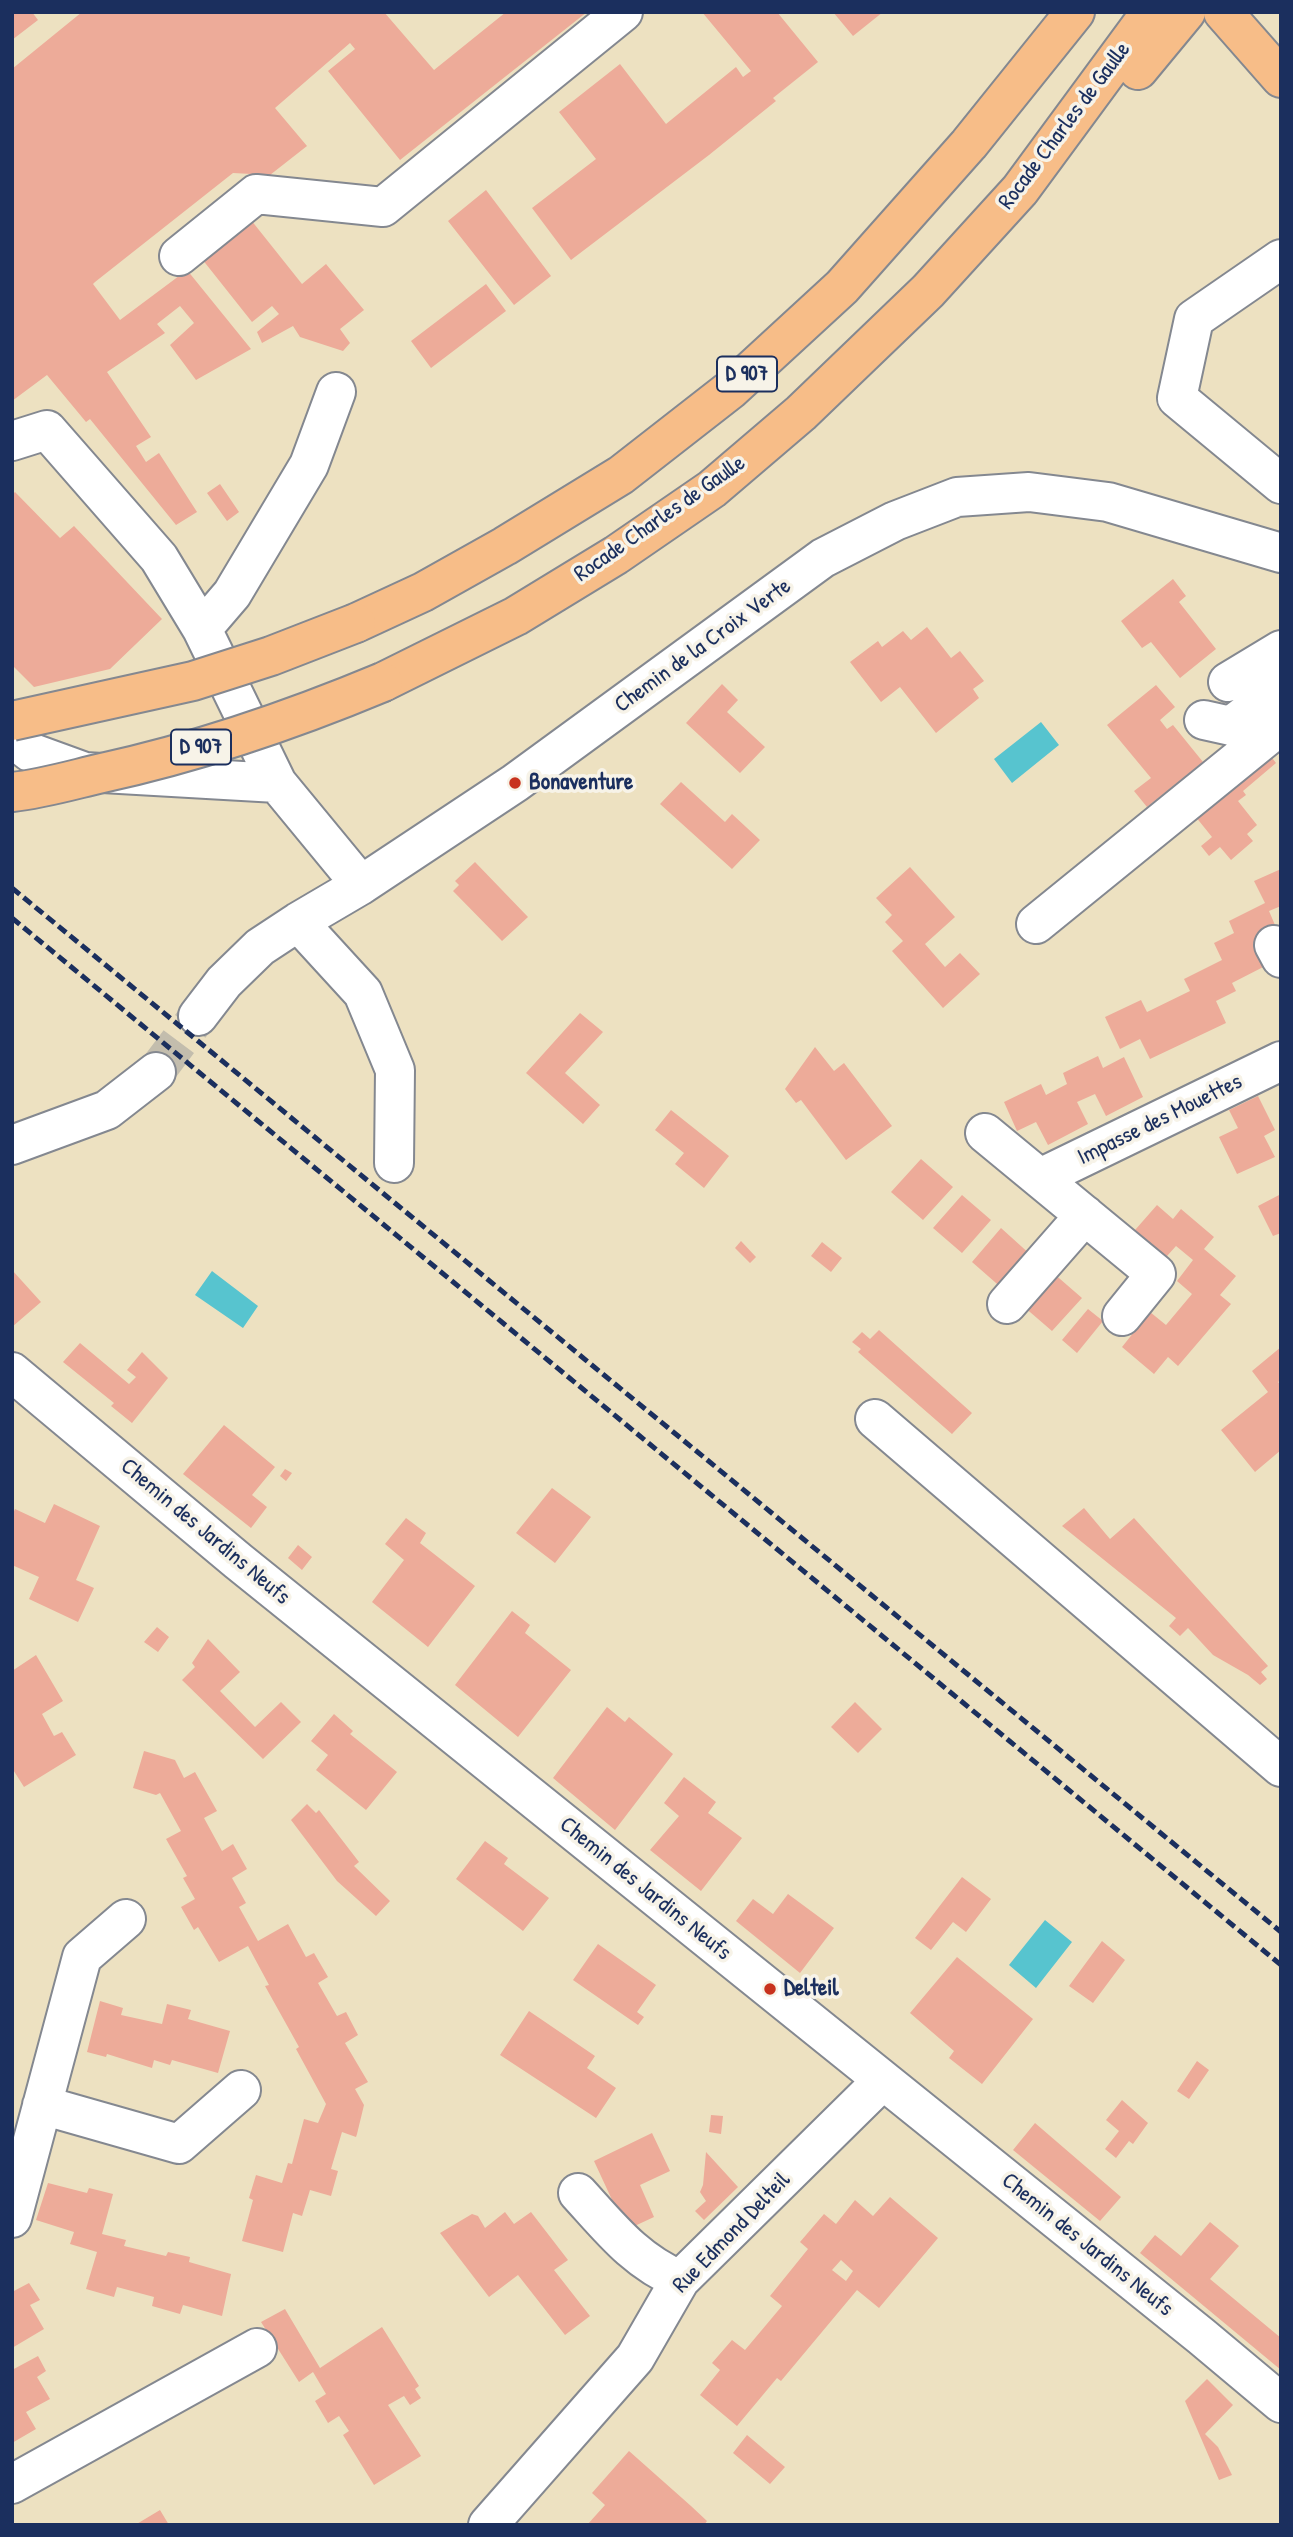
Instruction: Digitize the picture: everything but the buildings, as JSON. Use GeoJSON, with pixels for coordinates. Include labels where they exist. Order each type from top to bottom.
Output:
{"type":"FeatureCollection","features":[{"type":"Feature","properties":{"kind":"main road","name":"Rocade Charles de Gaulle"},"geometry":{"type":"LineString","coordinates":[[12,792],[148,763],[327,706],[383,682],[516,616],[616,555],[712,489],[801,413],[928,291],[1105,93],[1151,12]]}},
{"type":"Feature","properties":{"kind":"main road"},"geometry":{"type":"LineString","coordinates":[[1105,93],[1186,12]]}},
{"type":"Feature","properties":{"kind":"main road"},"geometry":{"type":"LineString","coordinates":[[1223,12],[1281,78]]}},
{"type":"Feature","properties":{"kind":"main road","name":"D 907"},"geometry":{"type":"LineString","coordinates":[[12,721],[193,681],[271,656],[356,623],[424,592],[621,475],[730,390],[842,288],[969,144],[1068,22]]}},
{"type":"Feature","properties":{"kind":"street"},"geometry":{"type":"LineString","coordinates":[[179,256],[256,194],[383,207],[623,12]]}},
{"type":"Feature","properties":{"kind":"street"},"geometry":{"type":"LineString","coordinates":[[1281,259],[1194,319],[1177,398],[1281,484]]}},
{"type":"Feature","properties":{"kind":"street"},"geometry":{"type":"LineString","coordinates":[[202,629],[232,594],[309,465],[336,392]]}},
{"type":"Feature","properties":{"kind":"street"},"geometry":{"type":"LineString","coordinates":[[12,441],[47,430],[159,558],[202,629],[277,783],[361,885]]}},
{"type":"Feature","properties":{"kind":"street","name":"Chemin de la Croix Verte"},"geometry":{"type":"LineString","coordinates":[[198,1016],[224,982],[260,947],[361,885],[515,783],[823,558],[895,521],[957,497],[1029,492],[1108,502],[1281,553]]}},
{"type":"Feature","properties":{"kind":"street"},"geometry":{"type":"LineString","coordinates":[[1228,682],[1281,650]]}},
{"type":"Feature","properties":{"kind":"street"},"geometry":{"type":"LineString","coordinates":[[1203,720],[1231,726],[1281,688]]}},
{"type":"Feature","properties":{"kind":"street"},"geometry":{"type":"LineString","coordinates":[[1036,924],[1281,725]]}},
{"type":"Feature","properties":{"kind":"street"},"geometry":{"type":"LineString","coordinates":[[12,738],[30,752],[85,772],[277,783]]}},
{"type":"Feature","properties":{"kind":"street"},"geometry":{"type":"LineString","coordinates":[[298,922],[363,993],[396,1070],[394,1163]]}},
{"type":"Feature","properties":{"kind":"street","name":"Impasse des Mouettes"},"geometry":{"type":"LineString","coordinates":[[1040,1178],[1281,1061]]}},
{"type":"Feature","properties":{"kind":"street"},"geometry":{"type":"LineString","coordinates":[[12,1145],[107,1110],[156,1072]]}},
{"type":"Feature","properties":{"kind":"street"},"geometry":{"type":"LineString","coordinates":[[985,1133],[1156,1274],[1122,1316]]}},
{"type":"Feature","properties":{"kind":"street"},"geometry":{"type":"LineString","coordinates":[[1007,1304],[1085,1215]]}},
{"type":"Feature","properties":{"kind":"street","name":"Chemin des Jardins Neufs"},"geometry":{"type":"LineString","coordinates":[[12,1372],[238,1561],[1281,2403]]}},
{"type":"Feature","properties":{"kind":"street"},"geometry":{"type":"LineString","coordinates":[[875,1419],[1281,1767]]}},
{"type":"Feature","properties":{"kind":"street"},"geometry":{"type":"LineString","coordinates":[[12,2218],[82,1957],[126,1919]]}},
{"type":"Feature","properties":{"kind":"street","name":"Rue Edmond Delteil"},"geometry":{"type":"LineString","coordinates":[[492,2523],[635,2358],[680,2280],[882,2081]]}},
{"type":"Feature","properties":{"kind":"street"},"geometry":{"type":"LineString","coordinates":[[42,2105],[179,2144],[241,2090]]}},
{"type":"Feature","properties":{"kind":"street"},"geometry":{"type":"LineString","coordinates":[[578,2193],[631,2252],[660,2272],[680,2280]]}},
{"type":"Feature","properties":{"kind":"street"},"geometry":{"type":"LineString","coordinates":[[12,2484],[257,2348]]}},
{"type":"Feature","properties":{"kind":"water"},"geometry":{"type":"Polygon","coordinates":[[[1041,722],[1059,745],[1012,783],[994,759],[1041,722]]]}},
{"type":"Feature","properties":{"kind":"water"},"geometry":{"type":"Polygon","coordinates":[[[212,1271],[258,1306],[243,1328],[195,1295],[212,1271]]]}},
{"type":"Feature","properties":{"kind":"water"},"geometry":{"type":"Polygon","coordinates":[[[1045,1920],[1072,1942],[1036,1988],[1009,1965],[1045,1920]]]}},
{"type":"Feature","properties":{"kind":"tunnel"},"geometry":{"type":"LineString","coordinates":[[156,1072],[198,1016]]}},
{"type":"Feature","properties":{"kind":"railway"},"geometry":{"type":"LineString","coordinates":[[12,888],[1281,1932]]}},
{"type":"Feature","properties":{"kind":"railway"},"geometry":{"type":"LineString","coordinates":[[12,918],[1281,1965]]}},
{"type":"Feature","properties":{"kind":"place","name":"Bonaventure"},"geometry":{"type":"Point","coordinates":[515,783]}},
{"type":"Feature","properties":{"kind":"place","name":"Delteil"},"geometry":{"type":"Point","coordinates":[770,1989]}}]}
